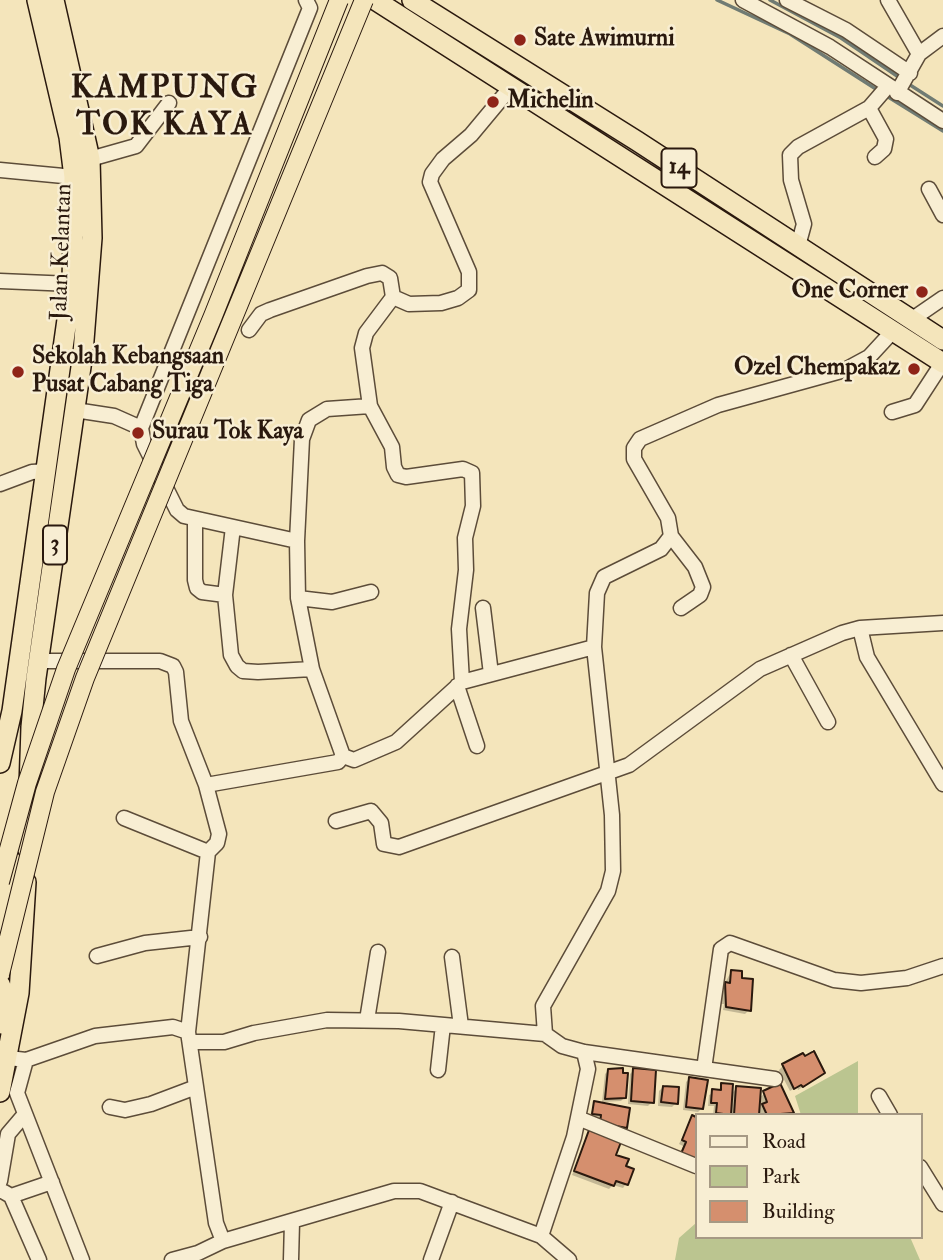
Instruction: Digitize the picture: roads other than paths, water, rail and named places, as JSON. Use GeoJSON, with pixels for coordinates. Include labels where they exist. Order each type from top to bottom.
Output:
{"type":"FeatureCollection","features":[{"type":"Feature","properties":{"kind":"highway","name":"Jalan Kelantan"},"geometry":{"type":"LineString","coordinates":[[2,750],[48,471],[72,284],[74,177],[63,104],[37,0]]}},
{"type":"Feature","properties":{"kind":"highway","name":"Jalan Kelantan"},"geometry":{"type":"LineString","coordinates":[[0,1093],[19,993],[25,922],[31,727],[38,661],[75,410],[89,296],[92,238],[90,159],[54,0]]}},
{"type":"Feature","properties":{"kind":"highway","name":"14"},"geometry":{"type":"LineString","coordinates":[[375,0],[943,363]]}},
{"type":"Feature","properties":{"kind":"highway","name":"14"},"geometry":{"type":"LineString","coordinates":[[412,0],[638,141],[943,340]]}},
{"type":"Feature","properties":{"kind":"highway"},"geometry":{"type":"LineString","coordinates":[[638,141],[686,181],[688,201]]}},
{"type":"Feature","properties":{"kind":"highway"},"geometry":{"type":"LineString","coordinates":[[799,271],[795,258],[803,249]]}},
{"type":"Feature","properties":{"kind":"highway"},"geometry":{"type":"LineString","coordinates":[[0,984],[4,993],[8,1054]]}},
{"type":"Feature","properties":{"kind":"main road"},"geometry":{"type":"LineString","coordinates":[[0,883],[27,783],[66,669],[213,316],[339,0]]}},
{"type":"Feature","properties":{"kind":"main road"},"geometry":{"type":"LineString","coordinates":[[0,974],[45,792],[85,678],[364,0]]}},
{"type":"Feature","properties":{"kind":"street"},"geometry":{"type":"LineString","coordinates":[[297,541],[195,520],[177,510],[144,444],[141,428],[310,8],[306,0]]}},
{"type":"Feature","properties":{"kind":"street"},"geometry":{"type":"LineString","coordinates":[[743,0],[820,41],[943,121]]}},
{"type":"Feature","properties":{"kind":"street"},"geometry":{"type":"LineString","coordinates":[[787,0],[846,30],[892,89],[884,149],[875,157]]}},
{"type":"Feature","properties":{"kind":"street"},"geometry":{"type":"LineString","coordinates":[[891,2],[919,54]]}},
{"type":"Feature","properties":{"kind":"street"},"geometry":{"type":"LineString","coordinates":[[803,249],[804,223],[791,180],[790,155],[798,147],[892,89],[919,54],[943,36]]}},
{"type":"Feature","properties":{"kind":"street"},"geometry":{"type":"LineString","coordinates":[[393,297],[410,304],[441,303],[458,298],[469,290],[469,272],[430,182],[432,174],[443,159],[471,135],[511,87]]}},
{"type":"Feature","properties":{"kind":"street"},"geometry":{"type":"LineString","coordinates":[[90,159],[136,146],[169,103]]}},
{"type":"Feature","properties":{"kind":"street"},"geometry":{"type":"LineString","coordinates":[[0,170],[74,177]]}},
{"type":"Feature","properties":{"kind":"street"},"geometry":{"type":"LineString","coordinates":[[929,190],[943,215]]}},
{"type":"Feature","properties":{"kind":"street"},"geometry":{"type":"LineString","coordinates":[[249,330],[261,314],[270,310],[377,274],[390,278],[393,297],[366,333],[362,348],[370,406],[392,447],[394,467],[398,475],[406,477],[463,469],[472,473],[473,506],[465,538],[466,570],[459,629],[459,684],[477,746]]}},
{"type":"Feature","properties":{"kind":"street"},"geometry":{"type":"LineString","coordinates":[[0,281],[72,284]]}},
{"type":"Feature","properties":{"kind":"street"},"geometry":{"type":"LineString","coordinates":[[911,320],[943,298]]}},
{"type":"Feature","properties":{"kind":"street"},"geometry":{"type":"LineString","coordinates":[[681,608],[700,595],[703,587],[695,567],[671,536],[668,518],[634,458],[634,448],[640,439],[718,405],[788,387],[853,366],[869,357],[893,331]]}},
{"type":"Feature","properties":{"kind":"street"},"geometry":{"type":"LineString","coordinates":[[892,412],[915,405],[943,363]]}},
{"type":"Feature","properties":{"kind":"street"},"geometry":{"type":"LineString","coordinates":[[343,756],[313,669],[298,598],[297,541],[304,429],[317,412],[370,406]]}},
{"type":"Feature","properties":{"kind":"street"},"geometry":{"type":"LineString","coordinates":[[75,410],[114,416],[141,428]]}},
{"type":"Feature","properties":{"kind":"street"},"geometry":{"type":"LineString","coordinates":[[0,484],[24,474],[48,471]]}},
{"type":"Feature","properties":{"kind":"street"},"geometry":{"type":"LineString","coordinates":[[195,520],[197,588],[202,592],[225,595]]}},
{"type":"Feature","properties":{"kind":"street"},"geometry":{"type":"LineString","coordinates":[[233,527],[225,595],[231,655],[237,666],[243,671],[258,672],[313,669]]}},
{"type":"Feature","properties":{"kind":"street"},"geometry":{"type":"LineString","coordinates":[[545,1034],[543,1006],[608,891],[613,871],[608,772],[594,647],[599,584],[612,571],[661,549],[671,536]]}},
{"type":"Feature","properties":{"kind":"street"},"geometry":{"type":"LineString","coordinates":[[298,598],[332,602],[371,592]]}},
{"type":"Feature","properties":{"kind":"street"},"geometry":{"type":"LineString","coordinates":[[483,608],[491,674]]}},
{"type":"Feature","properties":{"kind":"street"},"geometry":{"type":"LineString","coordinates":[[336,821],[371,811],[381,823],[384,844],[399,847],[629,765],[738,684],[842,633],[860,628],[943,623]]}},
{"type":"Feature","properties":{"kind":"street"},"geometry":{"type":"LineString","coordinates":[[860,628],[867,657],[943,783]]}},
{"type":"Feature","properties":{"kind":"street"},"geometry":{"type":"LineString","coordinates":[[343,756],[354,760],[396,742],[459,684],[594,647]]}},
{"type":"Feature","properties":{"kind":"street"},"geometry":{"type":"LineString","coordinates":[[791,656],[828,722]]}},
{"type":"Feature","properties":{"kind":"street"},"geometry":{"type":"LineString","coordinates":[[38,661],[160,661],[173,666],[177,678],[181,721],[206,785],[219,834],[217,843],[208,852],[189,1037],[216,1223],[223,1241]]}},
{"type":"Feature","properties":{"kind":"street"},"geometry":{"type":"LineString","coordinates":[[206,785],[338,762],[343,756]]}},
{"type":"Feature","properties":{"kind":"street"},"geometry":{"type":"LineString","coordinates":[[124,818],[208,852]]}},
{"type":"Feature","properties":{"kind":"street"},"geometry":{"type":"LineString","coordinates":[[97,956],[145,943],[200,937]]}},
{"type":"Feature","properties":{"kind":"street"},"geometry":{"type":"LineString","coordinates":[[705,1069],[721,948],[730,943],[834,979],[861,983],[907,978],[943,966]]}},
{"type":"Feature","properties":{"kind":"street"},"geometry":{"type":"LineString","coordinates":[[367,1020],[378,952]]}},
{"type":"Feature","properties":{"kind":"street"},"geometry":{"type":"LineString","coordinates":[[452,957],[461,1026]]}},
{"type":"Feature","properties":{"kind":"street"},"geometry":{"type":"LineString","coordinates":[[82,1260],[17,1093],[8,1054],[95,1036],[173,1027],[189,1037],[224,1042],[254,1033],[327,1020],[367,1020],[545,1034],[562,1046],[584,1052],[775,1079]]}},
{"type":"Feature","properties":{"kind":"street"},"geometry":{"type":"LineString","coordinates":[[438,1070],[443,1026]]}},
{"type":"Feature","properties":{"kind":"street"},"geometry":{"type":"LineString","coordinates":[[541,1236],[578,1118],[588,1069],[584,1052]]}},
{"type":"Feature","properties":{"kind":"street"},"geometry":{"type":"LineString","coordinates":[[110,1107],[125,1110],[151,1104],[196,1087]]}},
{"type":"Feature","properties":{"kind":"street"},"geometry":{"type":"LineString","coordinates":[[879,1096],[889,1113]]}},
{"type":"Feature","properties":{"kind":"street"},"geometry":{"type":"LineString","coordinates":[[0,1181],[8,1134],[25,1114]]}},
{"type":"Feature","properties":{"kind":"street"},"geometry":{"type":"LineString","coordinates":[[578,1118],[694,1165]]}},
{"type":"Feature","properties":{"kind":"street"},"geometry":{"type":"LineString","coordinates":[[922,1170],[943,1204]]}},
{"type":"Feature","properties":{"kind":"street"},"geometry":{"type":"LineString","coordinates":[[39,1260],[6,1193],[52,1182]]}},
{"type":"Feature","properties":{"kind":"street"},"geometry":{"type":"LineString","coordinates":[[172,1260],[198,1253],[223,1241],[394,1191],[420,1191],[541,1236],[569,1260]]}},
{"type":"Feature","properties":{"kind":"street"},"geometry":{"type":"LineString","coordinates":[[431,1260],[452,1202]]}},
{"type":"Feature","properties":{"kind":"street"},"geometry":{"type":"LineString","coordinates":[[291,1260],[292,1222]]}},
{"type":"Feature","properties":{"kind":"waterway"},"geometry":{"type":"LineString","coordinates":[[717,0],[790,34],[879,91]]}},
{"type":"Feature","properties":{"kind":"waterway"},"geometry":{"type":"LineString","coordinates":[[770,0],[841,38],[900,78]]}},
{"type":"Feature","properties":{"kind":"waterway"},"geometry":{"type":"LineString","coordinates":[[907,83],[943,106]]}},
{"type":"Feature","properties":{"kind":"waterway"},"geometry":{"type":"LineString","coordinates":[[885,95],[943,131]]}},
{"type":"Feature","properties":{"kind":"place","name":"Sate Awimurni"},"geometry":{"type":"Point","coordinates":[520,40]}},
{"type":"Feature","properties":{"kind":"place","name":"Michelin"},"geometry":{"type":"Point","coordinates":[493,102]}},
{"type":"Feature","properties":{"kind":"place","name":"One Corner"},"geometry":{"type":"Point","coordinates":[922,292]}},
{"type":"Feature","properties":{"kind":"place","name":"Ozel Chempakaz"},"geometry":{"type":"Point","coordinates":[914,369]}},
{"type":"Feature","properties":{"kind":"place","name":"Sekolah Kebangsaan Pusat Cabang Tiga"},"geometry":{"type":"Point","coordinates":[18,372]}},
{"type":"Feature","properties":{"kind":"place","name":"Surau Tok Kaya"},"geometry":{"type":"Point","coordinates":[138,433]}},
{"type":"Feature","properties":{"kind":"district","name":"KAMPUNG TOK KAYA"},"geometry":{"type":"Point","coordinates":[165,108]}}]}
